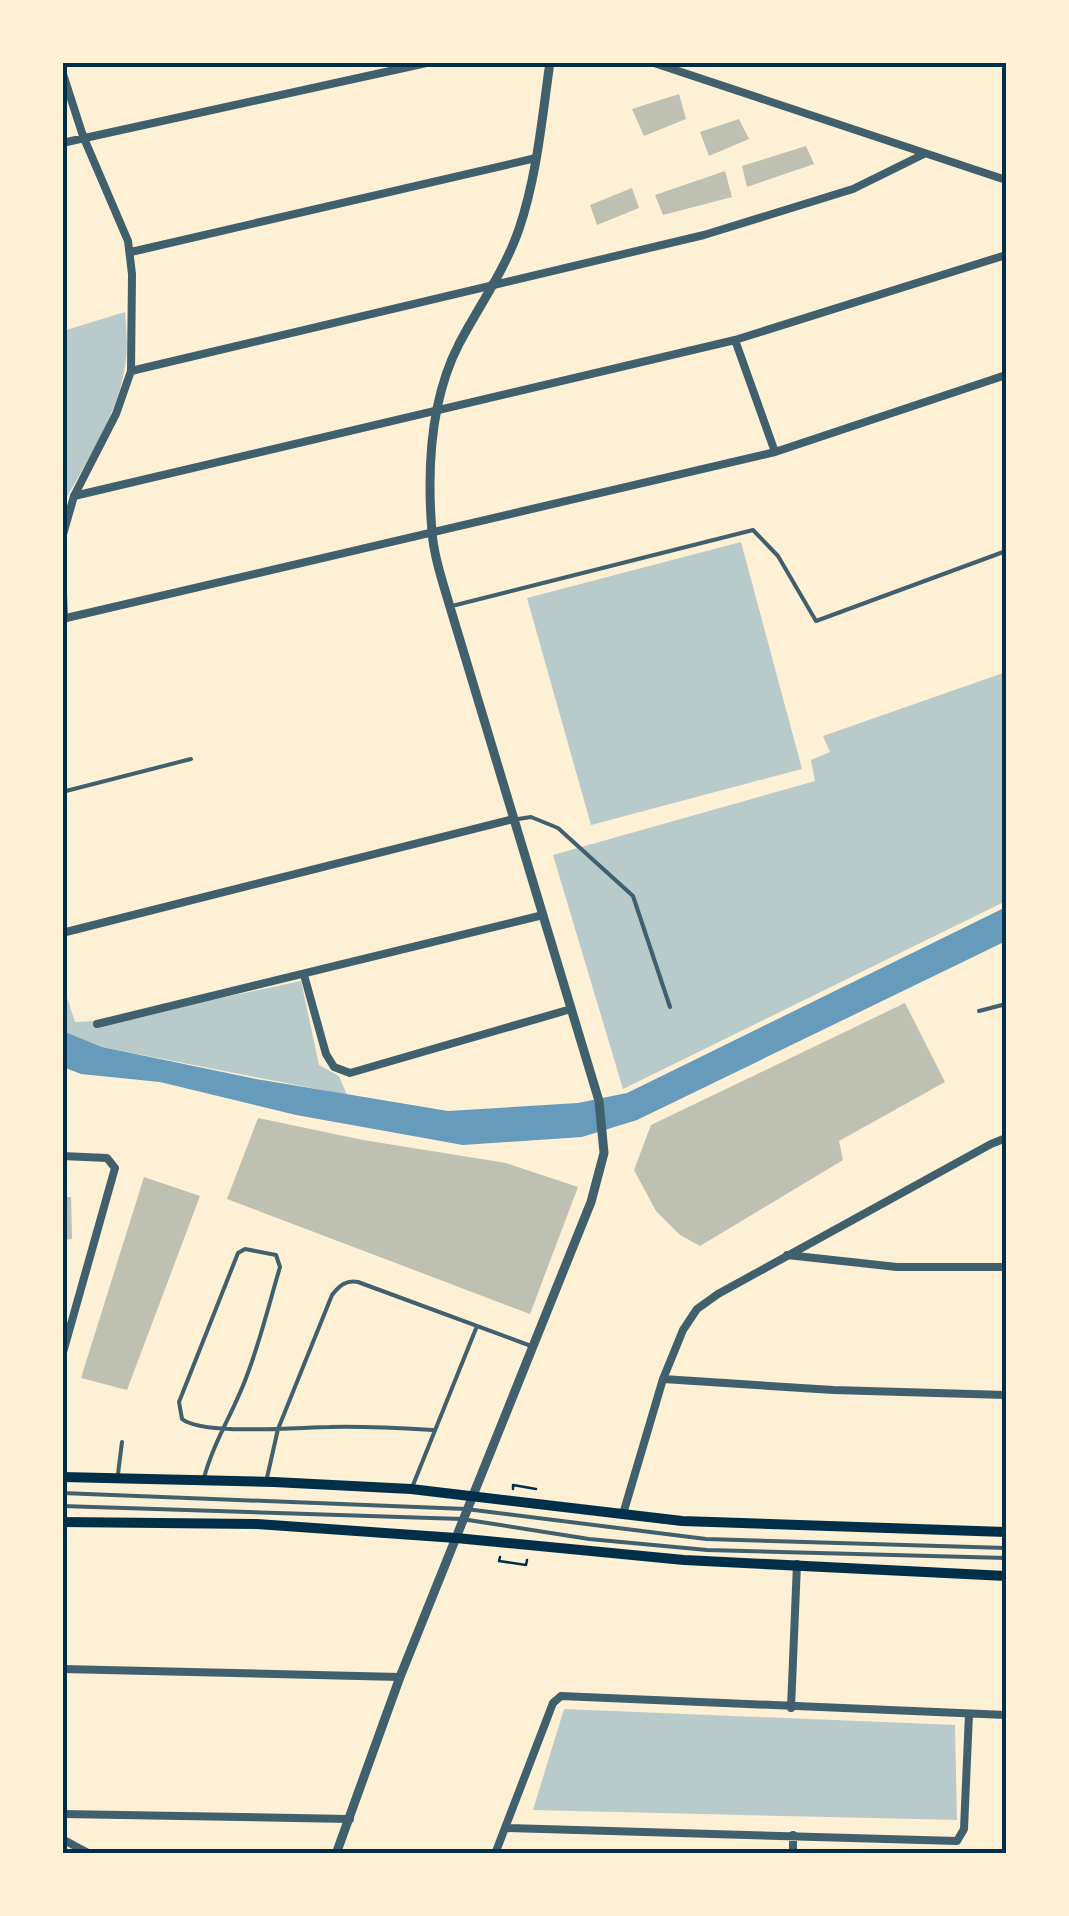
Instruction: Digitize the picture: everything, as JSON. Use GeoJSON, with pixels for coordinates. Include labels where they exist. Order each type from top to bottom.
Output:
{"type":"FeatureCollection","features":[{"type":"Feature","properties":{"kind":"main road"},"geometry":{"type":"LineString","coordinates":[[62,1478],[412,1489],[682,1520],[1006,1532]]}},
{"type":"Feature","properties":{"kind":"main road"},"geometry":{"type":"LineString","coordinates":[[62,1522],[257,1524],[684,1560],[1006,1576]]}},
{"type":"Feature","properties":{"kind":"street"},"geometry":{"type":"LineString","coordinates":[[62,142],[430,62]]}},
{"type":"Feature","properties":{"kind":"street"},"geometry":{"type":"LineString","coordinates":[[336,1854],[400,1677],[591,1202],[604,1152],[599,1101],[450,607],[432,532],[432,448],[443,384],[519,229],[536,158],[550,62]]}},
{"type":"Feature","properties":{"kind":"street"},"geometry":{"type":"LineString","coordinates":[[651,62],[1006,180]]}},
{"type":"Feature","properties":{"kind":"street"},"geometry":{"type":"LineString","coordinates":[[62,71],[83,136],[132,252],[130,372],[116,414],[74,496],[62,538]]}},
{"type":"Feature","properties":{"kind":"street"},"geometry":{"type":"LineString","coordinates":[[130,372],[704,235],[822,200],[885,175],[924,154]]}},
{"type":"Feature","properties":{"kind":"street"},"geometry":{"type":"LineString","coordinates":[[132,252],[536,158]]}},
{"type":"Feature","properties":{"kind":"street"},"geometry":{"type":"LineString","coordinates":[[74,496],[735,340],[1006,256]]}},
{"type":"Feature","properties":{"kind":"street"},"geometry":{"type":"LineString","coordinates":[[735,340],[774,452]]}},
{"type":"Feature","properties":{"kind":"street"},"geometry":{"type":"LineString","coordinates":[[62,568],[64,619],[774,452],[1006,375]]}},
{"type":"Feature","properties":{"kind":"street"},"geometry":{"type":"LineString","coordinates":[[62,933],[513,820]]}},
{"type":"Feature","properties":{"kind":"street"},"geometry":{"type":"LineString","coordinates":[[97,1024],[544,915]]}},
{"type":"Feature","properties":{"kind":"street"},"geometry":{"type":"LineString","coordinates":[[304,975],[326,1054],[334,1067],[350,1073],[571,1009]]}},
{"type":"Feature","properties":{"kind":"street"},"geometry":{"type":"LineString","coordinates":[[622,1514],[663,1378],[697,1309],[1006,1138]]}},
{"type":"Feature","properties":{"kind":"street"},"geometry":{"type":"LineString","coordinates":[[62,1156],[112,1162],[114,1176],[62,1356]]}},
{"type":"Feature","properties":{"kind":"street"},"geometry":{"type":"LineString","coordinates":[[788,1256],[897,1267],[1006,1266]]}},
{"type":"Feature","properties":{"kind":"street"},"geometry":{"type":"LineString","coordinates":[[663,1378],[833,1390],[1006,1395]]}},
{"type":"Feature","properties":{"kind":"street"},"geometry":{"type":"LineString","coordinates":[[791,1708],[798,1564]]}},
{"type":"Feature","properties":{"kind":"street"},"geometry":{"type":"LineString","coordinates":[[62,1668],[400,1677]]}},
{"type":"Feature","properties":{"kind":"street"},"geometry":{"type":"LineString","coordinates":[[495,1854],[552,1702],[561,1696],[1006,1714]]}},
{"type":"Feature","properties":{"kind":"street"},"geometry":{"type":"LineString","coordinates":[[505,1828],[951,1842],[961,1837],[964,1829],[969,1714]]}},
{"type":"Feature","properties":{"kind":"street"},"geometry":{"type":"LineString","coordinates":[[62,1814],[350,1819]]}},
{"type":"Feature","properties":{"kind":"street"},"geometry":{"type":"LineString","coordinates":[[792,1854],[793,1835]]}},
{"type":"Feature","properties":{"kind":"street"},"geometry":{"type":"LineString","coordinates":[[62,1839],[90,1854]]}},
{"type":"Feature","properties":{"kind":"lane"},"geometry":{"type":"LineString","coordinates":[[450,607],[753,530],[778,556],[816,621],[1006,551]]}},
{"type":"Feature","properties":{"kind":"lane"},"geometry":{"type":"LineString","coordinates":[[62,792],[190,759]]}},
{"type":"Feature","properties":{"kind":"lane"},"geometry":{"type":"LineString","coordinates":[[513,820],[532,817],[558,828],[632,896],[670,1008]]}},
{"type":"Feature","properties":{"kind":"lane"},"geometry":{"type":"LineString","coordinates":[[978,1011],[1006,1004]]}},
{"type":"Feature","properties":{"kind":"lane"},"geometry":{"type":"LineString","coordinates":[[204,1480],[214,1445],[226,1427],[248,1374],[280,1267],[276,1255],[252,1248],[238,1253],[179,1402],[179,1412],[187,1423],[226,1427],[433,1430]]}},
{"type":"Feature","properties":{"kind":"lane"},"geometry":{"type":"LineString","coordinates":[[266,1482],[278,1428],[332,1294],[340,1285],[358,1282],[531,1346]]}},
{"type":"Feature","properties":{"kind":"lane"},"geometry":{"type":"LineString","coordinates":[[412,1489],[477,1326]]}},
{"type":"Feature","properties":{"kind":"lane"},"geometry":{"type":"LineString","coordinates":[[117,1479],[122,1442]]}},
{"type":"Feature","properties":{"kind":"lane"},"geometry":{"type":"LineString","coordinates":[[62,1494],[464,1514],[706,1539],[1006,1548]]}},
{"type":"Feature","properties":{"kind":"lane"},"geometry":{"type":"LineString","coordinates":[[62,1506],[464,1514],[588,1539],[707,1550],[1006,1558]]}},
{"type":"Feature","properties":{"kind":"path"},"geometry":{"type":"LineString","coordinates":[[513,1485],[537,1489]]}},
{"type":"Feature","properties":{"kind":"path"},"geometry":{"type":"LineString","coordinates":[[499,1561],[526,1566]]}},
{"type":"Feature","properties":{"kind":"shaded area"},"geometry":{"type":"Polygon","coordinates":[[[125,312],[127,353],[117,398],[63,504],[63,331],[125,312]]]}},
{"type":"Feature","properties":{"kind":"shaded area"},"geometry":{"type":"Polygon","coordinates":[[[741,542],[802,769],[591,825],[527,598],[741,542]]]}},
{"type":"Feature","properties":{"kind":"shaded area"},"geometry":{"type":"Polygon","coordinates":[[[1006,672],[1006,901],[623,1089],[553,855],[815,781],[811,760],[830,752],[823,736],[1006,672]]]}},
{"type":"Feature","properties":{"kind":"shaded area"},"geometry":{"type":"Polygon","coordinates":[[[301,981],[319,1065],[339,1076],[347,1095],[102,1047],[63,1031],[62,983],[75,1022],[97,1024],[301,981]]]}},
{"type":"Feature","properties":{"kind":"shaded area"},"geometry":{"type":"Polygon","coordinates":[[[564,1709],[955,1725],[957,1820],[533,1810],[564,1709]]]}},
{"type":"Feature","properties":{"kind":"water"},"geometry":{"type":"Polygon","coordinates":[[[1006,907],[1006,941],[637,1120],[582,1137],[463,1145],[296,1115],[160,1082],[81,1074],[63,1067],[63,1031],[102,1047],[256,1079],[448,1111],[578,1103],[627,1093],[1006,907]]]}},
{"type":"Feature","properties":{"kind":"building"},"geometry":{"type":"Polygon","coordinates":[[[679,94],[686,119],[644,136],[632,109],[679,94]]]}},
{"type":"Feature","properties":{"kind":"building"},"geometry":{"type":"Polygon","coordinates":[[[739,119],[749,139],[709,156],[700,132],[739,119]]]}},
{"type":"Feature","properties":{"kind":"building"},"geometry":{"type":"Polygon","coordinates":[[[806,146],[814,164],[747,187],[742,166],[806,146]]]}},
{"type":"Feature","properties":{"kind":"building"},"geometry":{"type":"Polygon","coordinates":[[[725,171],[732,197],[663,215],[655,195],[725,171]]]}},
{"type":"Feature","properties":{"kind":"building"},"geometry":{"type":"Polygon","coordinates":[[[632,188],[639,208],[597,225],[590,205],[632,188]]]}},
{"type":"Feature","properties":{"kind":"building"},"geometry":{"type":"Polygon","coordinates":[[[905,1003],[945,1082],[839,1141],[843,1160],[700,1246],[680,1235],[656,1211],[634,1170],[651,1125],[905,1003]]]}},
{"type":"Feature","properties":{"kind":"building"},"geometry":{"type":"Polygon","coordinates":[[[258,1118],[506,1163],[578,1187],[530,1314],[227,1199],[258,1118]]]}},
{"type":"Feature","properties":{"kind":"building"},"geometry":{"type":"Polygon","coordinates":[[[144,1177],[200,1196],[127,1390],[81,1378],[144,1177]]]}},
{"type":"Feature","properties":{"kind":"building"},"geometry":{"type":"Polygon","coordinates":[[[62,1197],[71,1197],[72,1239],[62,1240],[62,1197]]]}}]}
